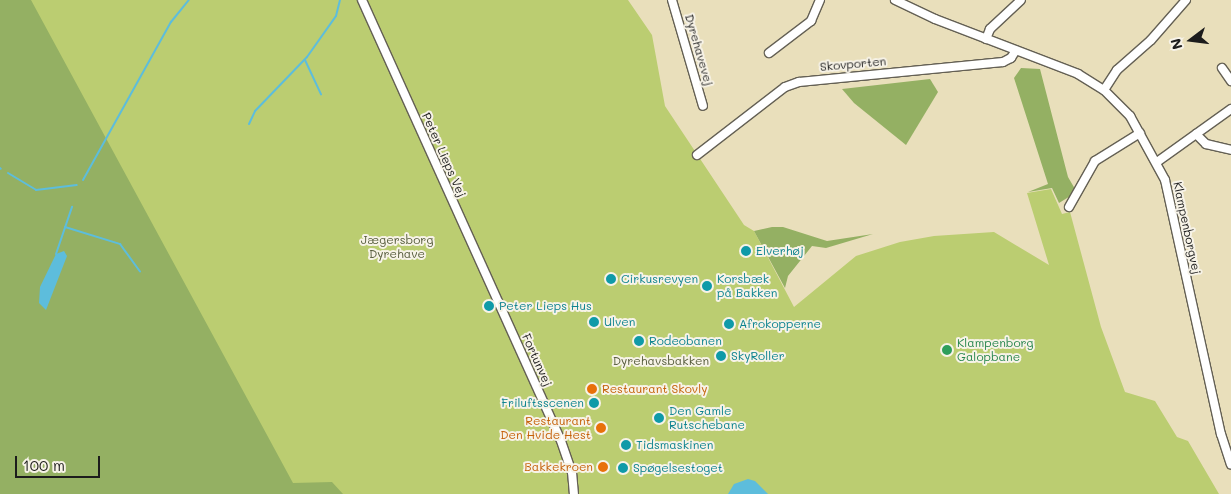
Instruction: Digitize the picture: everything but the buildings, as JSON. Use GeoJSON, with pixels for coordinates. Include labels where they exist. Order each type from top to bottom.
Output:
{"type":"FeatureCollection","features":[{"type":"Feature","properties":{"kind":"street","name":"Peter Lieps Vej"},"geometry":{"type":"LineString","coordinates":[[362,0],[506,320]]}},
{"type":"Feature","properties":{"kind":"street","name":"Dyrehavevej"},"geometry":{"type":"LineString","coordinates":[[672,0],[703,106]]}},
{"type":"Feature","properties":{"kind":"street"},"geometry":{"type":"LineString","coordinates":[[769,53],[811,21],[820,0]]}},
{"type":"Feature","properties":{"kind":"street","name":"Klampenborgvej"},"geometry":{"type":"LineString","coordinates":[[895,0],[986,39],[1078,74],[1104,90],[1140,133],[1166,180],[1231,464]]}},
{"type":"Feature","properties":{"kind":"street"},"geometry":{"type":"LineString","coordinates":[[986,39],[990,29],[1022,0]]}},
{"type":"Feature","properties":{"kind":"street"},"geometry":{"type":"LineString","coordinates":[[1104,90],[1117,70],[1151,40],[1186,0]]}},
{"type":"Feature","properties":{"kind":"street","name":"Skovporten"},"geometry":{"type":"LineString","coordinates":[[697,155],[778,92],[799,82],[1003,62],[1016,50]]}},
{"type":"Feature","properties":{"kind":"street"},"geometry":{"type":"LineString","coordinates":[[1222,68],[1231,81]]}},
{"type":"Feature","properties":{"kind":"street"},"geometry":{"type":"LineString","coordinates":[[1157,162],[1231,109]]}},
{"type":"Feature","properties":{"kind":"street"},"geometry":{"type":"LineString","coordinates":[[1069,207],[1095,161],[1140,133]]}},
{"type":"Feature","properties":{"kind":"street"},"geometry":{"type":"LineString","coordinates":[[1196,134],[1206,144],[1231,150]]}},
{"type":"Feature","properties":{"kind":"street","name":"Fortunvej"},"geometry":{"type":"LineString","coordinates":[[506,320],[565,452],[574,494]]}},
{"type":"Feature","properties":{"kind":"green space","name":"Jægersborg Dyrehave"},"geometry":{"type":"Polygon","coordinates":[[[0,0],[628,0],[652,35],[665,106],[744,225],[754,231],[794,307],[856,256],[900,242],[934,236],[994,232],[1049,265],[1027,193],[1051,189],[1062,214],[1070,212],[1101,327],[1125,392],[1155,401],[1177,437],[1188,441],[1219,494],[0,494],[0,0]]]}},
{"type":"Feature","properties":{"kind":"green space"},"geometry":{"type":"Polygon","coordinates":[[[0,0],[31,0],[293,483],[332,482],[343,494],[0,494],[0,0]]]}},
{"type":"Feature","properties":{"kind":"green space"},"geometry":{"type":"Polygon","coordinates":[[[1021,68],[1040,69],[1068,177],[1075,189],[1072,195],[1059,203],[1052,188],[1028,192],[1048,184],[1014,78],[1021,68]]]}},
{"type":"Feature","properties":{"kind":"green space"},"geometry":{"type":"Polygon","coordinates":[[[930,79],[938,92],[906,145],[854,103],[842,89],[930,79]]]}},
{"type":"Feature","properties":{"kind":"green space"},"geometry":{"type":"Polygon","coordinates":[[[772,227],[783,227],[827,241],[873,234],[826,248],[812,246],[788,276],[785,288],[754,231],[772,227]]]}},
{"type":"Feature","properties":{"kind":"water"},"geometry":{"type":"Polygon","coordinates":[[[64,251],[67,256],[46,310],[39,303],[40,287],[56,254],[64,251]]]}},
{"type":"Feature","properties":{"kind":"water"},"geometry":{"type":"Polygon","coordinates":[[[748,479],[755,481],[768,494],[728,494],[734,484],[748,479]]]}},
{"type":"Feature","properties":{"kind":"waterway"},"geometry":{"type":"LineString","coordinates":[[83,180],[171,22],[189,0]]}},
{"type":"Feature","properties":{"kind":"waterway"},"geometry":{"type":"LineString","coordinates":[[249,124],[255,111],[307,57],[336,16],[340,0]]}},
{"type":"Feature","properties":{"kind":"waterway"},"geometry":{"type":"LineString","coordinates":[[305,60],[321,94]]}},
{"type":"Feature","properties":{"kind":"waterway"},"geometry":{"type":"LineString","coordinates":[[8,173],[36,190],[77,185]]}},
{"type":"Feature","properties":{"kind":"waterway"},"geometry":{"type":"LineString","coordinates":[[56,254],[72,207]]}},
{"type":"Feature","properties":{"kind":"waterway"},"geometry":{"type":"LineString","coordinates":[[65,227],[120,244],[140,272]]}},
{"type":"Feature","properties":{"kind":"place","name":"Elverhøj"},"geometry":{"type":"Point","coordinates":[746,251]}},
{"type":"Feature","properties":{"kind":"place","name":"Cirkusrevyen"},"geometry":{"type":"Point","coordinates":[611,279]}},
{"type":"Feature","properties":{"kind":"place","name":"Korsbæk på Bakken"},"geometry":{"type":"Point","coordinates":[707,286]}},
{"type":"Feature","properties":{"kind":"place","name":"Peter Lieps Hus"},"geometry":{"type":"Point","coordinates":[489,306]}},
{"type":"Feature","properties":{"kind":"place","name":"Ulven"},"geometry":{"type":"Point","coordinates":[594,322]}},
{"type":"Feature","properties":{"kind":"place","name":"Afrokopperne"},"geometry":{"type":"Point","coordinates":[729,324]}},
{"type":"Feature","properties":{"kind":"place","name":"Rodeobanen"},"geometry":{"type":"Point","coordinates":[639,341]}},
{"type":"Feature","properties":{"kind":"place","name":"Klampenborg Galopbane"},"geometry":{"type":"Point","coordinates":[947,350]}},
{"type":"Feature","properties":{"kind":"place","name":"SkyRoller"},"geometry":{"type":"Point","coordinates":[721,356]}},
{"type":"Feature","properties":{"kind":"place","name":"Restaurant Skovly"},"geometry":{"type":"Point","coordinates":[592,389]}},
{"type":"Feature","properties":{"kind":"place","name":"Friluftsscenen"},"geometry":{"type":"Point","coordinates":[594,403]}},
{"type":"Feature","properties":{"kind":"place","name":"Den Gamle Rutschebane"},"geometry":{"type":"Point","coordinates":[659,418]}},
{"type":"Feature","properties":{"kind":"place","name":"Restaurant Den Hvide Hest"},"geometry":{"type":"Point","coordinates":[601,428]}},
{"type":"Feature","properties":{"kind":"place","name":"Tidsmaskinen"},"geometry":{"type":"Point","coordinates":[626,445]}},
{"type":"Feature","properties":{"kind":"place","name":"Bakkekroen"},"geometry":{"type":"Point","coordinates":[603,467]}},
{"type":"Feature","properties":{"kind":"place","name":"Spøgelsestoget"},"geometry":{"type":"Point","coordinates":[623,468]}},
{"type":"Feature","properties":{"kind":"park label","name":"Dyrehavsbakken"},"geometry":{"type":"Point","coordinates":[661,361]}}]}
